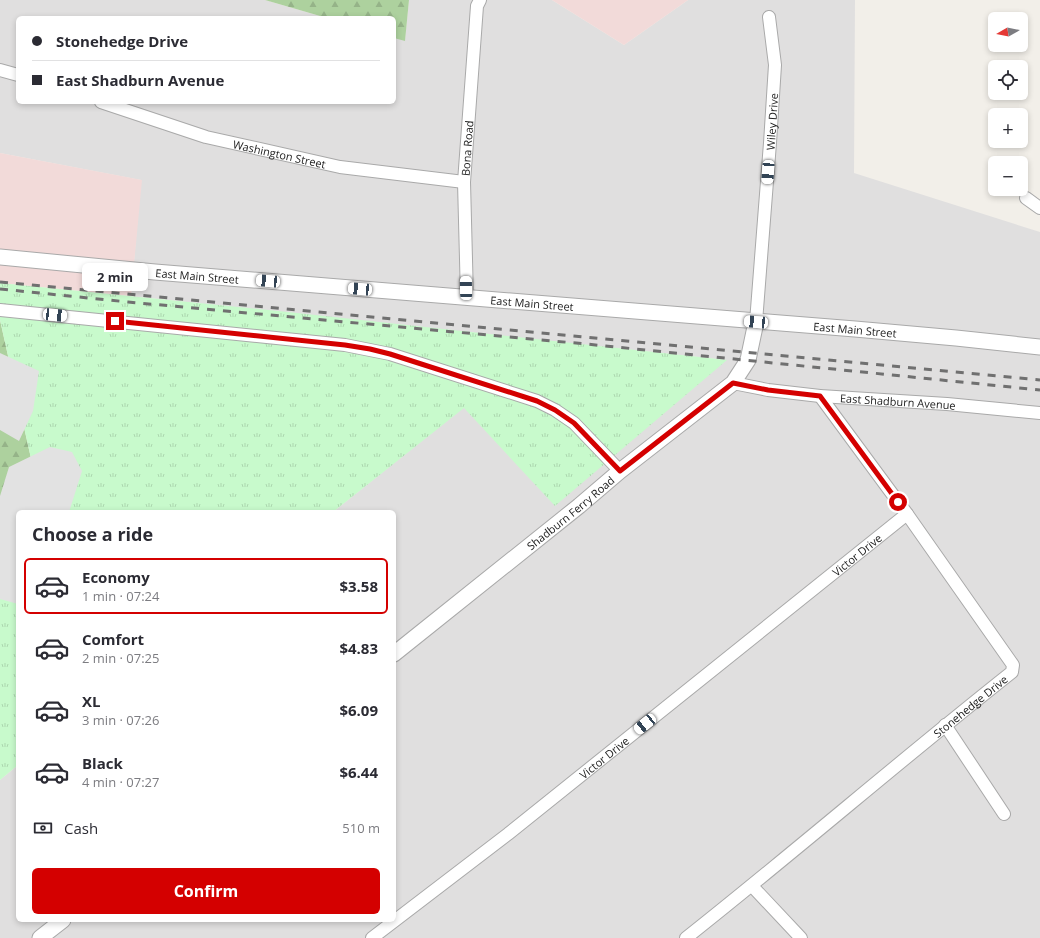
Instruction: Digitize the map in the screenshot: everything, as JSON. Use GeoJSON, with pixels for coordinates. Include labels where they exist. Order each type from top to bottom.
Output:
{"type":"FeatureCollection","features":[{"type":"Feature","properties":{"kind":"street","name":"Bona Road"},"geometry":{"type":"LineString","coordinates":[[467,298],[464,182],[477,6],[480,0]]}},
{"type":"Feature","properties":{"kind":"street","name":"Wiley Drive"},"geometry":{"type":"LineString","coordinates":[[756,322],[775,65],[769,17]]}},
{"type":"Feature","properties":{"kind":"street"},"geometry":{"type":"LineString","coordinates":[[0,70],[16,74]]}},
{"type":"Feature","properties":{"kind":"street","name":"Washington Street"},"geometry":{"type":"LineString","coordinates":[[107,104],[206,137],[340,167],[464,182]]}},
{"type":"Feature","properties":{"kind":"street"},"geometry":{"type":"LineString","coordinates":[[1026,198],[1040,208]]}},
{"type":"Feature","properties":{"kind":"street","name":"East Main Street"},"geometry":{"type":"LineString","coordinates":[[0,257],[155,272],[949,337],[1040,347]]}},
{"type":"Feature","properties":{"kind":"street"},"geometry":{"type":"LineString","coordinates":[[0,310],[345,345],[390,354],[537,401],[555,410],[574,423],[620,471]]}},
{"type":"Feature","properties":{"kind":"street","name":"Shadburn Ferry Road"},"geometry":{"type":"LineString","coordinates":[[396,652],[579,506],[620,471],[733,383],[748,360],[756,322]]}},
{"type":"Feature","properties":{"kind":"street","name":"East Shadburn Avenue"},"geometry":{"type":"LineString","coordinates":[[733,383],[768,390],[820,396],[947,404],[1040,413]]}},
{"type":"Feature","properties":{"kind":"street","name":"Stonehedge Drive"},"geometry":{"type":"LineString","coordinates":[[686,938],[752,886],[945,725],[1012,672],[1013,665],[907,514],[820,396]]}},
{"type":"Feature","properties":{"kind":"street","name":"Victor Drive"},"geometry":{"type":"LineString","coordinates":[[396,920],[508,834],[907,514]]}},
{"type":"Feature","properties":{"kind":"street"},"geometry":{"type":"LineString","coordinates":[[945,725],[1004,814]]}},
{"type":"Feature","properties":{"kind":"street"},"geometry":{"type":"LineString","coordinates":[[752,886],[801,938]]}},
{"type":"Feature","properties":{"kind":"street"},"geometry":{"type":"LineString","coordinates":[[40,938],[60,922]]}},
{"type":"Feature","properties":{"kind":"street","name":"Victor Drive"},"geometry":{"type":"LineString","coordinates":[[372,938],[393,922]]}},
{"type":"Feature","properties":{"kind":"shaded area"},"geometry":{"type":"Polygon","coordinates":[[[0,0],[265,0],[320,16],[16,16],[16,104],[396,104],[396,38],[405,40],[409,0],[552,0],[624,45],[688,0],[855,0],[854,173],[1040,232],[1040,938],[0,938],[0,780],[16,767],[16,922],[396,922],[396,510],[335,510],[464,407],[726,360],[131,296],[141,180],[0,153],[0,0]]]}},
{"type":"Feature","properties":{"kind":"shaded area"},"geometry":{"type":"Polygon","coordinates":[[[552,0],[688,0],[624,45],[552,0]]]}},
{"type":"Feature","properties":{"kind":"shaded area"},"geometry":{"type":"Polygon","coordinates":[[[0,153],[142,180],[131,296],[0,283],[0,153]]]}},
{"type":"Feature","properties":{"kind":"shaded area"},"geometry":{"type":"Polygon","coordinates":[[[0,353],[39,371],[33,411],[19,441],[0,430],[0,353]]]}},
{"type":"Feature","properties":{"kind":"shaded area"},"geometry":{"type":"Polygon","coordinates":[[[50,447],[72,452],[82,471],[70,510],[16,510],[16,603],[0,599],[0,496],[9,467],[50,447]]]}},
{"type":"Feature","properties":{"kind":"green space"},"geometry":{"type":"Polygon","coordinates":[[[265,0],[409,0],[405,41],[396,39],[396,16],[320,16],[265,0]]]}},
{"type":"Feature","properties":{"kind":"green space"},"geometry":{"type":"Polygon","coordinates":[[[0,283],[288,312],[727,360],[555,506],[464,408],[336,510],[43,510],[0,320],[0,283]]]}},
{"type":"Feature","properties":{"kind":"green space"},"geometry":{"type":"Polygon","coordinates":[[[0,320],[43,510],[16,510],[16,517],[0,554],[0,320]]]}},
{"type":"Feature","properties":{"kind":"green space"},"geometry":{"type":"Polygon","coordinates":[[[16,541],[16,767],[0,780],[0,554],[16,541]]]}},
{"type":"Feature","properties":{"kind":"railway"},"geometry":{"type":"LineString","coordinates":[[0,282],[1040,380]]}},
{"type":"Feature","properties":{"kind":"railway"},"geometry":{"type":"LineString","coordinates":[[0,289],[586,344],[1040,390]]}},
{"type":"Feature","properties":{"kind":"route"},"geometry":{"type":"LineString","coordinates":[[115,321],[345,345],[390,354],[537,401],[555,410],[574,423],[590,438],[620,471],[733,383],[768,390],[820,396],[898,502]]}}]}
